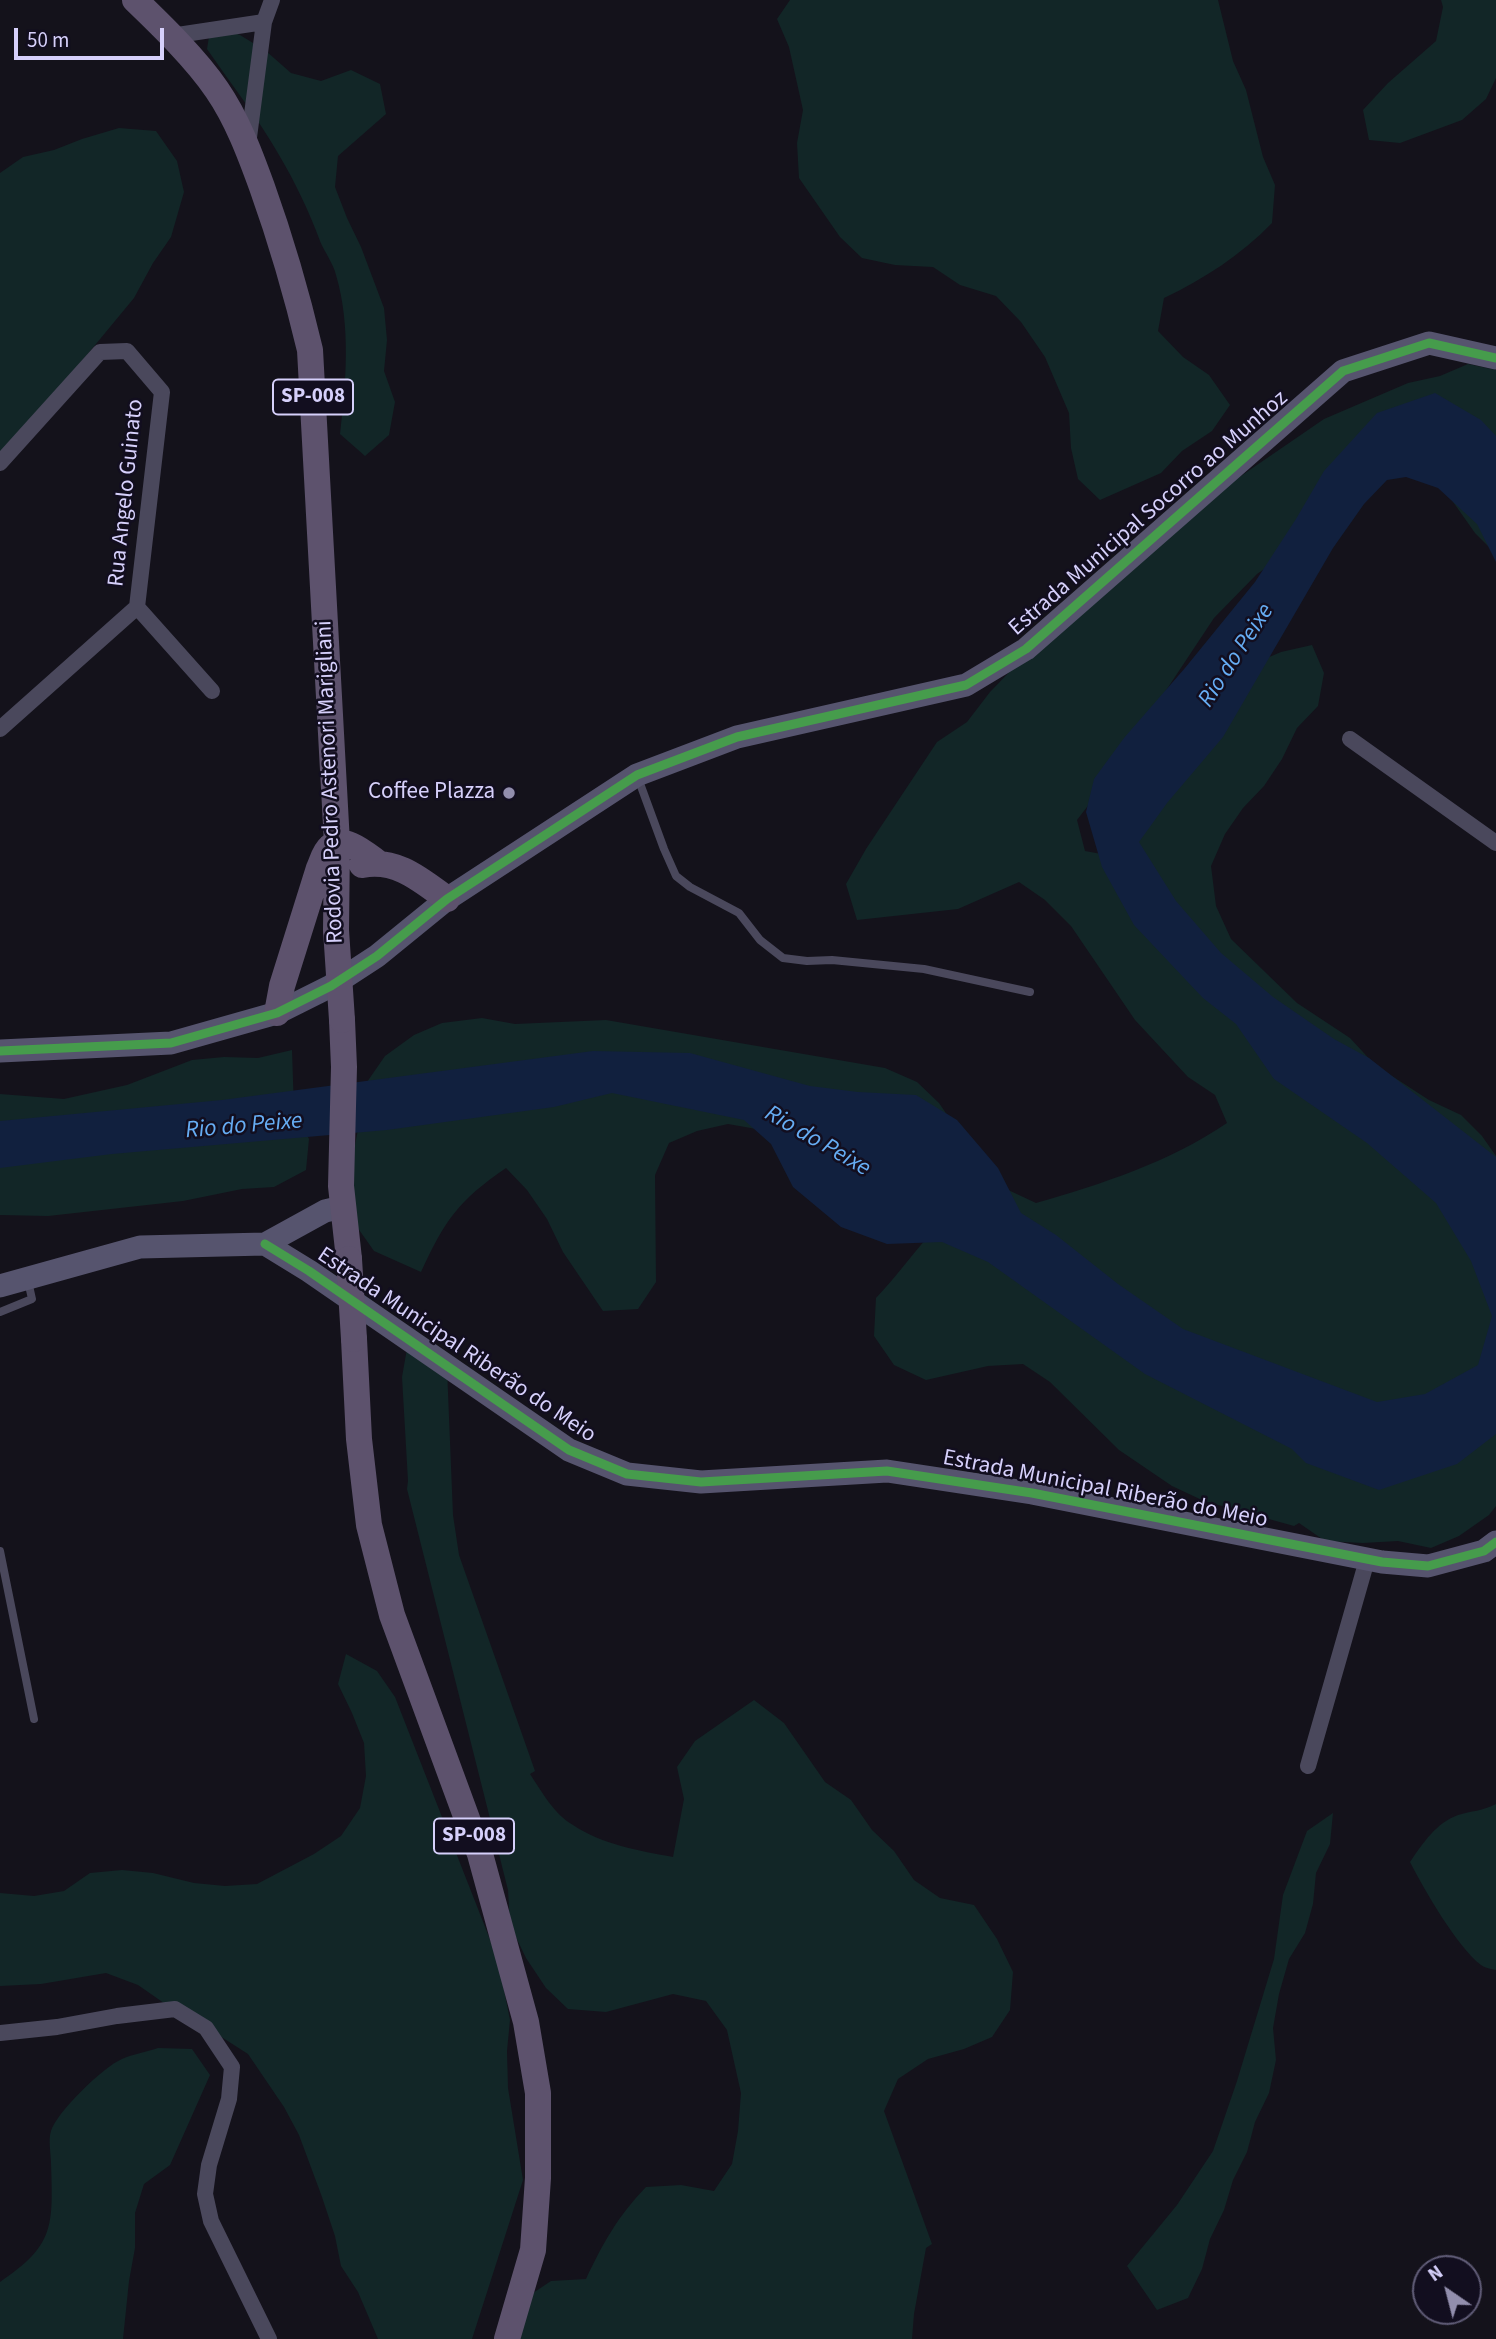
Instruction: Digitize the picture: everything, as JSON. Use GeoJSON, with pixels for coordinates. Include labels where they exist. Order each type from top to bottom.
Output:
{"type":"FeatureCollection","features":[{"type":"Feature","properties":{"kind":"main road","name":"Rodovia Pedro Astenori Marigliani"},"geometry":{"type":"LineString","coordinates":[[135,0],[171,36],[217,91],[248,148],[298,297],[310,350],[337,843],[336,930],[344,1067],[342,1197],[349,1259],[359,1439],[369,1525],[392,1615],[480,1854],[526,2022],[538,2093],[538,2178],[533,2250],[507,2339]]}},
{"type":"Feature","properties":{"kind":"main road"},"geometry":{"type":"LineString","coordinates":[[277,1013],[282,986],[319,869],[331,845],[337,843],[354,847],[377,862],[410,873],[447,899]]}},
{"type":"Feature","properties":{"kind":"main road"},"geometry":{"type":"LineString","coordinates":[[336,871],[377,862]]}},
{"type":"Feature","properties":{"kind":"street"},"geometry":{"type":"LineString","coordinates":[[248,148],[264,22],[272,0]]}},
{"type":"Feature","properties":{"kind":"street"},"geometry":{"type":"LineString","coordinates":[[171,36],[264,22]]}},
{"type":"Feature","properties":{"kind":"street","name":"Estrada Municipal Socorro ao Munhoz"},"geometry":{"type":"LineString","coordinates":[[0,1051],[171,1044],[277,1013],[331,986],[377,956],[447,899],[637,775],[737,737],[966,685],[1026,649],[1343,371],[1429,343],[1496,358]]}},
{"type":"Feature","properties":{"kind":"street","name":"Rua Angelo Guinato"},"geometry":{"type":"LineString","coordinates":[[0,463],[100,352],[127,351],[162,392],[138,607],[1,727]]}},
{"type":"Feature","properties":{"kind":"street"},"geometry":{"type":"LineString","coordinates":[[138,607],[212,691]]}},
{"type":"Feature","properties":{"kind":"street"},"geometry":{"type":"LineString","coordinates":[[1350,739],[1496,843]]}},
{"type":"Feature","properties":{"kind":"street"},"geometry":{"type":"LineString","coordinates":[[0,1286],[140,1247],[265,1244],[325,1211],[342,1197]]}},
{"type":"Feature","properties":{"kind":"street","name":"Estrada Municipal Riberão do Meio"},"geometry":{"type":"LineString","coordinates":[[265,1244],[309,1271],[569,1450],[627,1474],[701,1482],[887,1471],[1032,1493],[1367,1560],[1428,1566],[1485,1551],[1496,1542]]}},
{"type":"Feature","properties":{"kind":"street"},"geometry":{"type":"LineString","coordinates":[[1308,1766],[1367,1560]]}},
{"type":"Feature","properties":{"kind":"street"},"geometry":{"type":"LineString","coordinates":[[0,2033],[175,2009],[206,2028],[232,2067],[229,2099],[209,2165],[205,2194],[211,2221],[269,2339]]}},
{"type":"Feature","properties":{"kind":"lane"},"geometry":{"type":"LineString","coordinates":[[637,775],[676,876],[690,887],[739,913],[760,940],[783,958],[924,969],[1030,992]]}},
{"type":"Feature","properties":{"kind":"lane"},"geometry":{"type":"LineString","coordinates":[[0,1312],[32,1299],[27,1277]]}},
{"type":"Feature","properties":{"kind":"lane"},"geometry":{"type":"LineString","coordinates":[[0,1552],[34,1719]]}},
{"type":"Feature","properties":{"kind":"green space"},"geometry":{"type":"Polygon","coordinates":[[[790,0],[1218,0],[1233,61],[1246,90],[1263,157],[1275,185],[1272,223],[1248,246],[1221,265],[1164,298],[1158,331],[1183,357],[1209,375],[1230,405],[1212,431],[1182,451],[1161,473],[1100,500],[1078,479],[1071,448],[1069,413],[1045,357],[1021,322],[996,296],[960,285],[933,267],[895,265],[862,258],[840,237],[799,178],[797,143],[803,110],[789,47],[777,19],[790,0]]]}},
{"type":"Feature","properties":{"kind":"green space"},"geometry":{"type":"Polygon","coordinates":[[[1441,0],[1496,0],[1496,78],[1486,99],[1462,120],[1400,143],[1369,140],[1363,110],[1388,83],[1436,41],[1443,7],[1441,0]]]}},
{"type":"Feature","properties":{"kind":"green space"},"geometry":{"type":"Polygon","coordinates":[[[211,24],[240,35],[266,51],[291,73],[321,81],[351,70],[380,84],[386,114],[338,156],[335,187],[384,308],[387,340],[384,371],[395,402],[389,435],[365,456],[340,434],[345,334],[341,294],[335,271],[285,165],[207,49],[211,24]]]}},
{"type":"Feature","properties":{"kind":"green space"},"geometry":{"type":"Polygon","coordinates":[[[119,128],[156,131],[177,161],[184,192],[171,237],[134,298],[0,460],[0,173],[23,157],[54,150],[119,128]]]}},
{"type":"Feature","properties":{"kind":"green space"},"geometry":{"type":"Polygon","coordinates":[[[1468,364],[1496,370],[1496,554],[1475,533],[1451,499],[1408,456],[1257,574],[1214,618],[1100,790],[1077,820],[1085,851],[1118,857],[1253,664],[1281,652],[1312,645],[1324,673],[1318,706],[1297,728],[1282,759],[1264,786],[1243,808],[1225,834],[1211,866],[1216,906],[1231,939],[1297,1003],[1350,1038],[1375,1065],[1429,1100],[1461,1115],[1482,1136],[1496,1156],[1496,1506],[1489,1515],[1459,1536],[1431,1548],[1398,1541],[1325,1541],[1299,1523],[1294,1526],[1204,1501],[1172,1486],[1119,1450],[1050,1382],[1023,1364],[988,1366],[926,1380],[894,1365],[874,1336],[876,1298],[937,1227],[762,1130],[728,1124],[697,1131],[669,1143],[655,1175],[656,1282],[638,1309],[603,1311],[563,1252],[547,1219],[527,1190],[506,1168],[476,1191],[454,1213],[421,1272],[374,1251],[350,1217],[348,1182],[367,1082],[385,1056],[414,1035],[442,1023],[482,1018],[515,1024],[606,1020],[885,1068],[917,1082],[939,1103],[983,1167],[1004,1188],[1036,1203],[1110,1180],[1159,1160],[1227,1123],[1215,1095],[1188,1077],[1135,1020],[1071,926],[1045,900],[1019,882],[958,909],[857,920],[846,884],[937,742],[967,722],[990,692],[1117,561],[1324,419],[1408,383],[1440,376],[1468,364]]]}},
{"type":"Feature","properties":{"kind":"green space"},"geometry":{"type":"Polygon","coordinates":[[[292,1050],[294,1110],[309,1139],[306,1170],[274,1187],[242,1189],[183,1201],[48,1216],[0,1215],[0,1094],[64,1099],[127,1085],[192,1060],[258,1058],[292,1050]]]}},
{"type":"Feature","properties":{"kind":"green space"},"geometry":{"type":"Polygon","coordinates":[[[408,1343],[447,1368],[453,1515],[459,1555],[535,1771],[530,1774],[560,1815],[584,1832],[608,1842],[673,1857],[684,1799],[677,1767],[695,1741],[754,1700],[784,1723],[825,1782],[851,1800],[872,1830],[894,1851],[914,1880],[940,1898],[974,1905],[997,1939],[1013,1972],[1010,2010],[992,2037],[964,2049],[928,2059],[898,2079],[884,2111],[932,2244],[926,2248],[912,2339],[504,2339],[521,2301],[551,2281],[586,2279],[612,2230],[646,2187],[681,2185],[714,2191],[732,2164],[741,2093],[727,2030],[706,2001],[673,1994],[606,2012],[568,2009],[546,1988],[526,1958],[510,1925],[508,1890],[407,1489],[402,1377],[408,1343]]]}},
{"type":"Feature","properties":{"kind":"green space"},"geometry":{"type":"Polygon","coordinates":[[[346,1654],[377,1671],[395,1697],[498,1960],[510,2020],[508,2088],[523,2180],[472,2339],[378,2339],[358,2292],[341,2266],[335,2236],[299,2135],[284,2107],[248,2054],[194,2024],[138,1985],[106,1973],[41,1984],[0,1986],[0,1893],[34,1896],[64,1891],[90,1873],[122,1870],[153,1873],[194,1883],[225,1886],[257,1884],[314,1854],[341,1836],[360,1808],[366,1776],[364,1743],[338,1684],[346,1654]]]}},
{"type":"Feature","properties":{"kind":"green space"},"geometry":{"type":"Polygon","coordinates":[[[1496,1804],[1496,1970],[1481,1965],[1462,1945],[1432,1902],[1410,1862],[1443,1823],[1458,1815],[1496,1804]]]}},
{"type":"Feature","properties":{"kind":"green space"},"geometry":{"type":"Polygon","coordinates":[[[1333,1813],[1330,1844],[1316,1873],[1313,1904],[1305,1933],[1289,1959],[1279,1994],[1273,2028],[1276,2060],[1269,2093],[1255,2122],[1247,2152],[1233,2180],[1224,2210],[1210,2239],[1202,2269],[1188,2298],[1157,2310],[1127,2266],[1177,2205],[1213,2151],[1274,1959],[1283,1895],[1307,1831],[1333,1813]]]}},
{"type":"Feature","properties":{"kind":"green space"},"geometry":{"type":"Polygon","coordinates":[[[158,2048],[192,2049],[210,2075],[170,2165],[144,2184],[135,2213],[135,2248],[123,2339],[0,2339],[0,2282],[31,2257],[47,2232],[52,2203],[50,2139],[55,2123],[82,2091],[104,2071],[126,2057],[158,2048]]]}},
{"type":"Feature","properties":{"kind":"water","name":"Rio do Peixe"},"geometry":{"type":"Polygon","coordinates":[[[1435,393],[1481,420],[1496,436],[1496,562],[1477,524],[1438,488],[1406,477],[1387,480],[1364,504],[1333,548],[1223,737],[1167,803],[1139,842],[1176,901],[1221,953],[1273,997],[1334,1039],[1369,1058],[1496,1157],[1496,1434],[1457,1464],[1379,1490],[1306,1463],[1292,1449],[1145,1374],[988,1262],[942,1242],[887,1244],[841,1227],[793,1187],[771,1144],[744,1120],[612,1093],[554,1107],[387,1130],[112,1154],[0,1168],[0,1121],[222,1100],[593,1051],[690,1053],[810,1086],[916,1095],[957,1120],[998,1168],[1021,1213],[1056,1235],[1118,1284],[1183,1329],[1377,1402],[1425,1394],[1478,1365],[1492,1316],[1471,1261],[1436,1203],[1367,1143],[1274,1079],[1236,1024],[1203,998],[1134,925],[1102,867],[1086,812],[1094,779],[1124,738],[1255,582],[1324,471],[1377,413],[1435,393]]]}},
{"type":"Feature","properties":{"kind":"cycle path"},"geometry":{"type":"LineString","coordinates":[[0,1051],[171,1043],[277,1013],[331,986],[377,956],[447,899],[637,775],[737,737],[966,685],[1026,649],[1343,371],[1429,343],[1496,358]]}},
{"type":"Feature","properties":{"kind":"cycle path"},"geometry":{"type":"LineString","coordinates":[[265,1244],[309,1271],[569,1450],[627,1474],[701,1482],[887,1471],[1032,1493],[1382,1562],[1428,1566],[1484,1551],[1496,1542]]}},
{"type":"Feature","properties":{"kind":"place","name":"Coffee Plazza"},"geometry":{"type":"Point","coordinates":[509,793]}}]}
